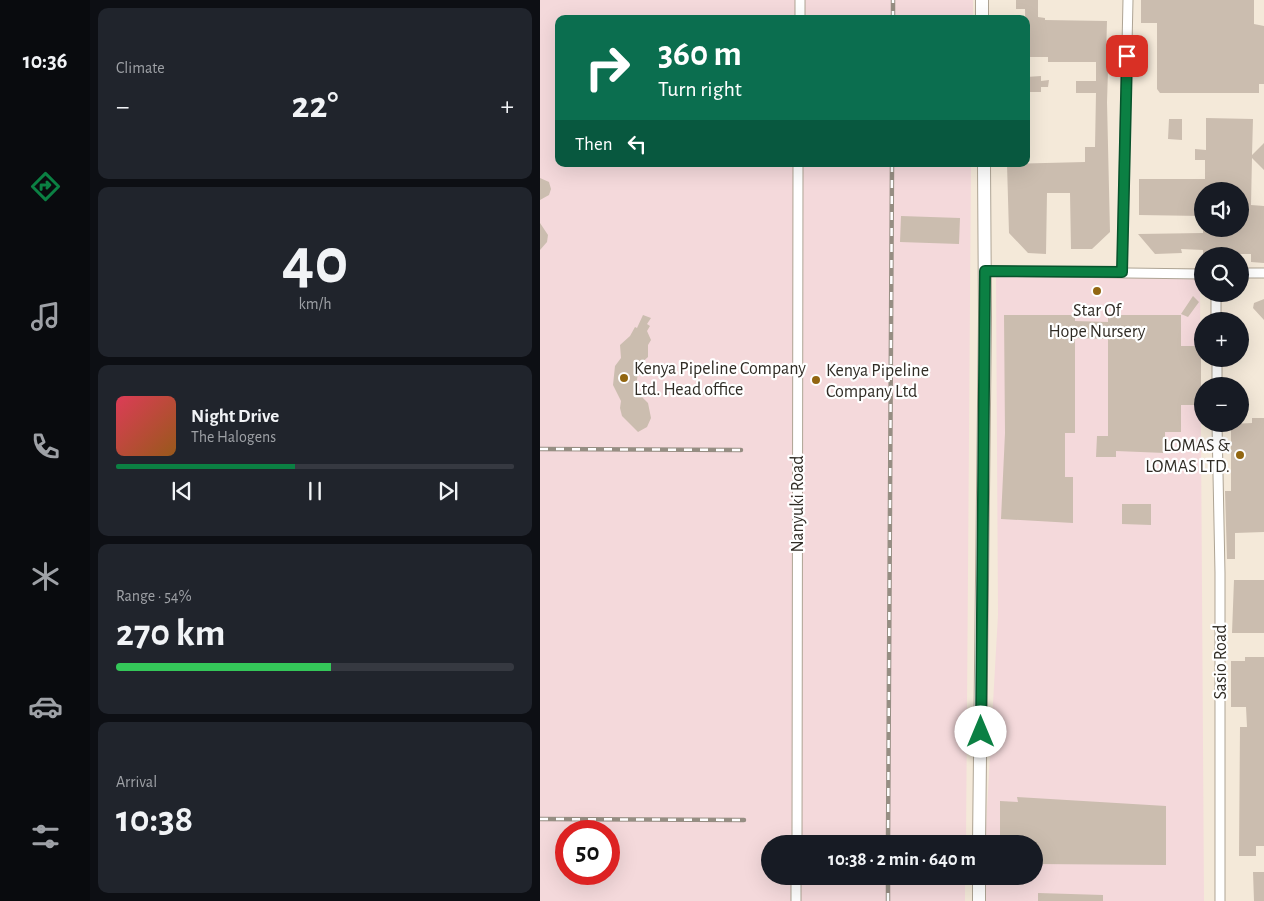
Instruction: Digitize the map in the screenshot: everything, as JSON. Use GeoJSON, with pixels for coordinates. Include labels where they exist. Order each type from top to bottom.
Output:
{"type":"FeatureCollection","features":[{"type":"Feature","properties":{"kind":"main road"},"geometry":{"type":"LineString","coordinates":[[982,0],[982,15]]}},
{"type":"Feature","properties":{"kind":"main road"},"geometry":{"type":"LineString","coordinates":[[979,835],[985,271],[984,167]]}},
{"type":"Feature","properties":{"kind":"main road"},"geometry":{"type":"LineString","coordinates":[[979,885],[979,901]]}},
{"type":"Feature","properties":{"kind":"street"},"geometry":{"type":"LineString","coordinates":[[800,0],[800,15]]}},
{"type":"Feature","properties":{"kind":"street"},"geometry":{"type":"LineString","coordinates":[[1122,272],[1128,0]]}},
{"type":"Feature","properties":{"kind":"street","name":"Nanyuki Road"},"geometry":{"type":"LineString","coordinates":[[796,835],[798,167]]}},
{"type":"Feature","properties":{"kind":"street"},"geometry":{"type":"LineString","coordinates":[[985,271],[1194,274]]}},
{"type":"Feature","properties":{"kind":"street"},"geometry":{"type":"LineString","coordinates":[[1249,273],[1264,273]]}},
{"type":"Feature","properties":{"kind":"street","name":"Sasio Road"},"geometry":{"type":"LineString","coordinates":[[1217,432],[1220,573],[1220,901]]}},
{"type":"Feature","properties":{"kind":"street"},"geometry":{"type":"LineString","coordinates":[[796,885],[796,901]]}},
{"type":"Feature","properties":{"kind":"shaded area"},"geometry":{"type":"Polygon","coordinates":[[[540,0],[973,0],[973,15],[555,15],[555,167],[971,167],[966,835],[761,835],[761,885],[965,885],[965,901],[540,901],[540,0]]]}},
{"type":"Feature","properties":{"kind":"shaded area"},"geometry":{"type":"Polygon","coordinates":[[[996,276],[1194,277],[1194,302],[1200,302],[1200,312],[1194,312],[1194,367],[1201,367],[1201,377],[1194,377],[1194,432],[1201,432],[1204,901],[984,901],[984,885],[1043,885],[1043,835],[986,835],[998,615],[996,276]]]}},
{"type":"Feature","properties":{"kind":"building"},"geometry":{"type":"Polygon","coordinates":[[[1016,0],[1038,0],[1038,17],[1045,18],[1045,20],[1107,21],[1106,59],[1111,59],[1111,70],[1108,70],[1107,102],[1110,232],[1092,249],[1071,249],[1070,193],[1047,193],[1046,254],[1028,253],[1009,233],[1007,167],[1030,167],[1030,163],[1085,162],[1085,147],[1095,147],[1096,93],[1076,93],[1076,81],[1096,81],[1096,62],[1048,62],[1048,57],[1030,57],[1030,15],[1025,15],[1025,9],[1016,9],[1016,0]]]}},
{"type":"Feature","properties":{"kind":"building"},"geometry":{"type":"Polygon","coordinates":[[[1141,0],[1254,0],[1254,24],[1264,26],[1264,84],[1259,84],[1259,93],[1160,93],[1157,89],[1157,23],[1141,23],[1141,0]]]}},
{"type":"Feature","properties":{"kind":"building"},"geometry":{"type":"Polygon","coordinates":[[[1041,76],[1041,81],[1049,80],[1048,87],[1041,87],[1041,92],[1030,92],[1030,77],[1041,76]]]}},
{"type":"Feature","properties":{"kind":"building"},"geometry":{"type":"Polygon","coordinates":[[[1206,118],[1253,119],[1252,155],[1264,143],[1264,170],[1252,158],[1251,205],[1264,206],[1264,263],[1251,262],[1249,247],[1194,247],[1194,250],[1181,249],[1182,253],[1155,254],[1138,234],[1194,233],[1194,237],[1249,237],[1249,182],[1194,182],[1194,216],[1139,215],[1139,179],[1205,179],[1205,160],[1195,160],[1195,149],[1206,150],[1206,118]]]}},
{"type":"Feature","properties":{"kind":"building"},"geometry":{"type":"Polygon","coordinates":[[[1169,119],[1182,119],[1182,140],[1168,139],[1169,119]]]}},
{"type":"Feature","properties":{"kind":"building"},"geometry":{"type":"Polygon","coordinates":[[[540,178],[549,182],[551,189],[549,195],[540,200],[540,178]]]}},
{"type":"Feature","properties":{"kind":"building"},"geometry":{"type":"Polygon","coordinates":[[[901,216],[960,218],[959,244],[900,242],[901,216]]]}},
{"type":"Feature","properties":{"kind":"building"},"geometry":{"type":"Polygon","coordinates":[[[540,223],[548,235],[547,242],[540,250],[540,223]]]}},
{"type":"Feature","properties":{"kind":"building"},"geometry":{"type":"Polygon","coordinates":[[[1193,296],[1194,302],[1199,302],[1188,317],[1181,314],[1193,296]]]}},
{"type":"Feature","properties":{"kind":"building"},"geometry":{"type":"Polygon","coordinates":[[[1264,299],[1264,320],[1253,308],[1254,303],[1264,299]]]}},
{"type":"Feature","properties":{"kind":"building"},"geometry":{"type":"Polygon","coordinates":[[[643,315],[651,318],[647,324],[650,326],[647,331],[651,340],[648,345],[648,357],[639,365],[636,387],[638,393],[648,403],[651,418],[647,427],[638,432],[622,416],[621,401],[613,385],[615,366],[621,358],[620,345],[630,336],[635,327],[637,328],[643,315]]]}},
{"type":"Feature","properties":{"kind":"building"},"geometry":{"type":"Polygon","coordinates":[[[1004,315],[1075,315],[1075,321],[1108,322],[1108,315],[1181,315],[1181,346],[1194,346],[1194,367],[1201,367],[1201,377],[1194,377],[1194,405],[1181,405],[1181,432],[1165,432],[1165,453],[1116,451],[1116,457],[1096,457],[1097,436],[1108,436],[1108,339],[1075,338],[1075,433],[1065,433],[1065,477],[1073,477],[1073,523],[1001,519],[1005,433],[1004,315]]]}},
{"type":"Feature","properties":{"kind":"building"},"geometry":{"type":"Polygon","coordinates":[[[1252,418],[1264,418],[1264,532],[1235,533],[1235,559],[1227,559],[1225,491],[1231,491],[1231,432],[1249,432],[1249,423],[1252,423],[1252,418]]]}},
{"type":"Feature","properties":{"kind":"building"},"geometry":{"type":"Polygon","coordinates":[[[1122,504],[1151,504],[1151,525],[1122,524],[1122,504]]]}},
{"type":"Feature","properties":{"kind":"building"},"geometry":{"type":"Polygon","coordinates":[[[1234,580],[1264,580],[1264,633],[1232,633],[1234,580]]]}},
{"type":"Feature","properties":{"kind":"building"},"geometry":{"type":"Polygon","coordinates":[[[1245,657],[1264,657],[1264,846],[1256,846],[1256,856],[1239,856],[1240,727],[1247,727],[1246,707],[1231,707],[1231,661],[1245,661],[1245,657]]]}},
{"type":"Feature","properties":{"kind":"building"},"geometry":{"type":"Polygon","coordinates":[[[1017,797],[1166,806],[1166,865],[1043,864],[1043,835],[1000,835],[1000,801],[1018,802],[1017,797]]]}},
{"type":"Feature","properties":{"kind":"building"},"geometry":{"type":"Polygon","coordinates":[[[1253,872],[1264,872],[1264,901],[1254,901],[1253,872]]]}},
{"type":"Feature","properties":{"kind":"building"},"geometry":{"type":"Polygon","coordinates":[[[1038,893],[1103,895],[1103,901],[1038,901],[1038,893]]]}},
{"type":"Feature","properties":{"kind":"railway"},"geometry":{"type":"LineString","coordinates":[[893,0],[893,15]]}},
{"type":"Feature","properties":{"kind":"railway"},"geometry":{"type":"LineString","coordinates":[[888,835],[892,167]]}},
{"type":"Feature","properties":{"kind":"railway"},"geometry":{"type":"LineString","coordinates":[[540,449],[741,450]]}},
{"type":"Feature","properties":{"kind":"railway"},"geometry":{"type":"LineString","coordinates":[[540,819],[744,820]]}},
{"type":"Feature","properties":{"kind":"railway"},"geometry":{"type":"LineString","coordinates":[[888,885],[888,901]]}},
{"type":"Feature","properties":{"kind":"place","name":"Star Of Hope Nursery"},"geometry":{"type":"Point","coordinates":[1097,291]}},
{"type":"Feature","properties":{"kind":"place","name":"Kenya Pipeline Company Ltd. Head office"},"geometry":{"type":"Point","coordinates":[624,378]}},
{"type":"Feature","properties":{"kind":"place","name":"Kenya Pipeline Company Ltd"},"geometry":{"type":"Point","coordinates":[816,380]}},
{"type":"Feature","properties":{"kind":"place","name":"LOMAS & LOMAS LTD."},"geometry":{"type":"Point","coordinates":[1240,455]}},
{"type":"Feature","properties":{"kind":"route"},"geometry":{"type":"LineString","coordinates":[[981,732],[985,271],[1122,272],[1127,56]]}}]}
